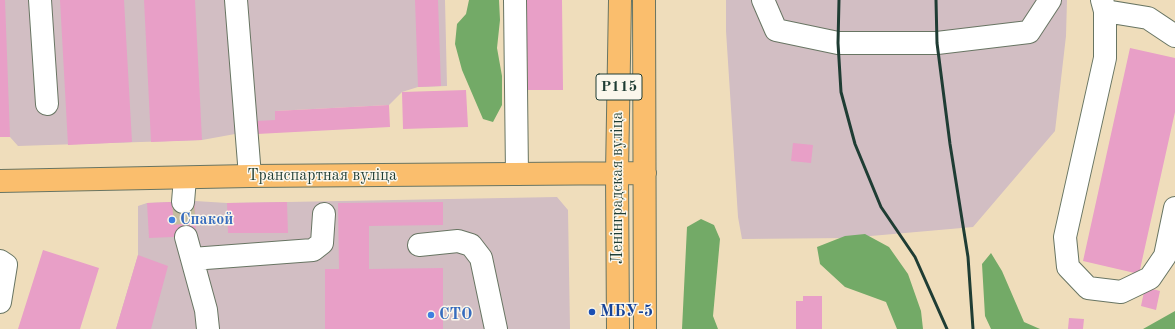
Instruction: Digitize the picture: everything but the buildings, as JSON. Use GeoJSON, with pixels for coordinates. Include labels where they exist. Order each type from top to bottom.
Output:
{"type":"FeatureCollection","features":[{"type":"Feature","properties":{"kind":"main road","name":"Ленінградская вуліца"},"geometry":{"type":"LineString","coordinates":[[618,329],[617,174],[620,0]]}},
{"type":"Feature","properties":{"kind":"main road","name":"Ленінградская вуліца"},"geometry":{"type":"LineString","coordinates":[[644,0],[645,329]]}},
{"type":"Feature","properties":{"kind":"main road","name":"Транспартная вуліца"},"geometry":{"type":"LineString","coordinates":[[2,185],[140,178],[645,173]]}},
{"type":"Feature","properties":{"kind":"lane"},"geometry":{"type":"LineString","coordinates":[[40,0],[47,104]]}},
{"type":"Feature","properties":{"kind":"lane"},"geometry":{"type":"LineString","coordinates":[[236,0],[250,176]]}},
{"type":"Feature","properties":{"kind":"lane"},"geometry":{"type":"LineString","coordinates":[[515,0],[517,174]]}},
{"type":"Feature","properties":{"kind":"lane"},"geometry":{"type":"LineString","coordinates":[[763,0],[776,30],[838,43],[929,43],[1029,32],[1050,0]]}},
{"type":"Feature","properties":{"kind":"lane"},"geometry":{"type":"LineString","coordinates":[[1175,36],[1148,18],[1103,5],[1105,58],[1065,237],[1068,266],[1088,288],[1121,292],[1150,278],[1165,256],[1175,208]]}},
{"type":"Feature","properties":{"kind":"lane"},"geometry":{"type":"LineString","coordinates":[[183,202],[185,178]]}},
{"type":"Feature","properties":{"kind":"lane"},"geometry":{"type":"LineString","coordinates":[[192,259],[313,250],[322,243],[324,214]]}},
{"type":"Feature","properties":{"kind":"lane"},"geometry":{"type":"LineString","coordinates":[[186,237],[206,310],[208,329]]}},
{"type":"Feature","properties":{"kind":"lane"},"geometry":{"type":"LineString","coordinates":[[419,246],[458,241],[471,245],[481,258],[496,329]]}},
{"type":"Feature","properties":{"kind":"lane"},"geometry":{"type":"LineString","coordinates":[[0,261],[6,265],[0,302]]}},
{"type":"Feature","properties":{"kind":"shaded area"},"geometry":{"type":"Polygon","coordinates":[[[0,0],[445,0],[447,86],[418,87],[402,92],[389,105],[275,111],[275,120],[246,132],[202,140],[18,146],[10,137],[0,137],[0,0]]]}},
{"type":"Feature","properties":{"kind":"shaded area"},"geometry":{"type":"Polygon","coordinates":[[[726,0],[1067,0],[1066,36],[1055,131],[973,227],[848,238],[742,239],[738,217],[726,31],[726,0]]]}},
{"type":"Feature","properties":{"kind":"shaded area"},"geometry":{"type":"Polygon","coordinates":[[[557,197],[568,210],[570,329],[116,329],[138,255],[138,206],[147,203],[195,201],[227,203],[557,197]]]}},
{"type":"Feature","properties":{"kind":"green space"},"geometry":{"type":"Polygon","coordinates":[[[469,0],[499,0],[500,20],[497,48],[502,76],[502,105],[493,122],[483,119],[462,70],[455,44],[457,24],[466,14],[469,0]]]}},
{"type":"Feature","properties":{"kind":"green space"},"geometry":{"type":"Polygon","coordinates":[[[701,219],[714,225],[720,239],[713,316],[718,329],[682,329],[687,227],[701,219]]]}},
{"type":"Feature","properties":{"kind":"green space"},"geometry":{"type":"Polygon","coordinates":[[[865,234],[889,247],[908,274],[921,311],[923,329],[897,329],[886,302],[845,287],[820,264],[817,247],[845,236],[865,234]]]}},
{"type":"Feature","properties":{"kind":"green space"},"geometry":{"type":"Polygon","coordinates":[[[991,253],[1002,271],[1024,322],[1040,329],[991,329],[985,316],[982,264],[991,253]]]}},
{"type":"Feature","properties":{"kind":"green space"},"geometry":{"type":"Polygon","coordinates":[[[1175,311],[1175,329],[1143,329],[1175,311]]]}},
{"type":"Feature","properties":{"kind":"tunnel"},"geometry":{"type":"LineString","coordinates":[[183,202],[186,237]]}},
{"type":"Feature","properties":{"kind":"railway"},"geometry":{"type":"LineString","coordinates":[[839,0],[838,43],[841,92],[855,144],[881,207],[915,257],[947,329]]}},
{"type":"Feature","properties":{"kind":"railway"},"geometry":{"type":"LineString","coordinates":[[936,0],[937,43],[950,144],[968,257],[973,329]]}},
{"type":"Feature","properties":{"kind":"place","name":"Спакой"},"geometry":{"type":"Point","coordinates":[172,220]}},
{"type":"Feature","properties":{"kind":"place","name":"МБУ-5"},"geometry":{"type":"Point","coordinates":[592,312]}},
{"type":"Feature","properties":{"kind":"place","name":"СТО"},"geometry":{"type":"Point","coordinates":[431,315]}}]}
